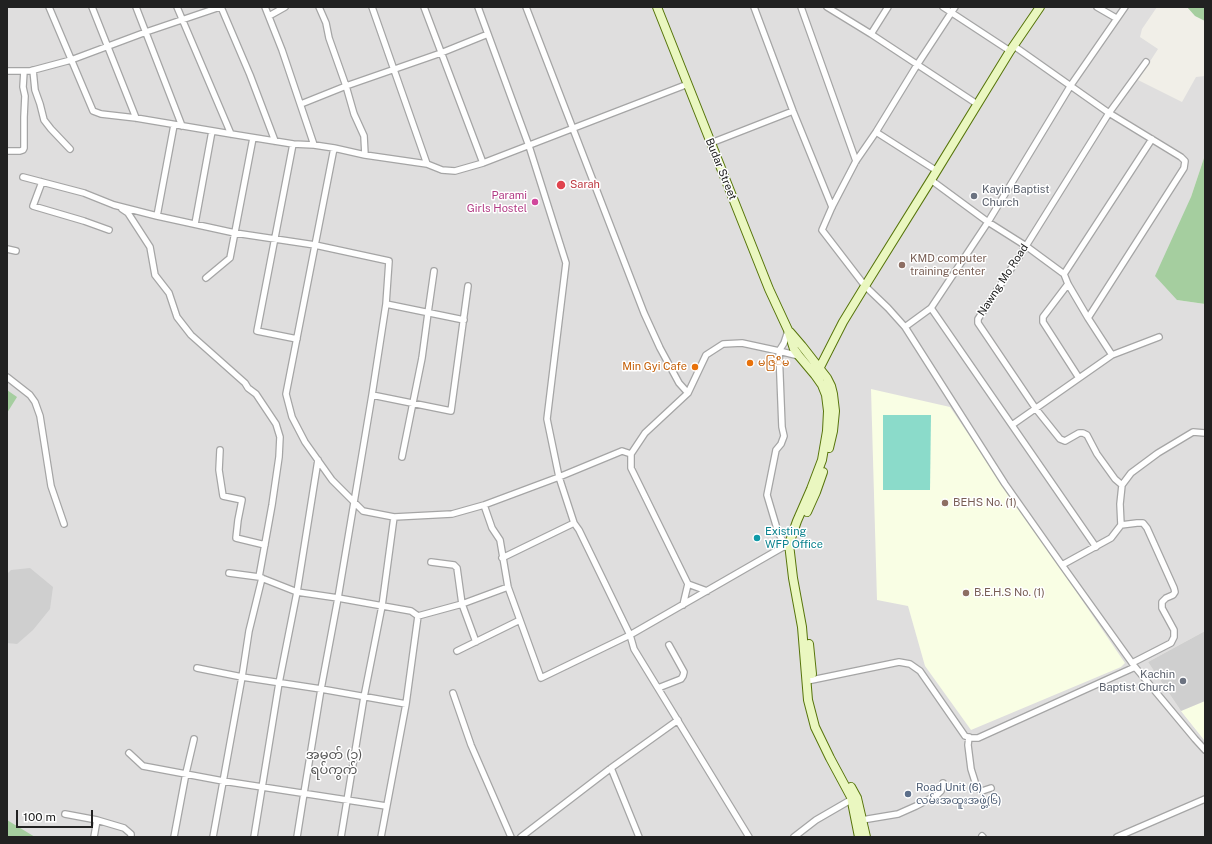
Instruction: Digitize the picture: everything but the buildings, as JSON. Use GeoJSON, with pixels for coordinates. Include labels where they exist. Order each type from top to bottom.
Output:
{"type":"FeatureCollection","features":[{"type":"Feature","properties":{"kind":"main road","name":"Budar Street"},"geometry":{"type":"LineString","coordinates":[[657,7],[768,289],[788,330]]}},
{"type":"Feature","properties":{"kind":"main road"},"geometry":{"type":"LineString","coordinates":[[817,372],[843,322],[1012,48],[1040,7]]}},
{"type":"Feature","properties":{"kind":"main road"},"geometry":{"type":"LineString","coordinates":[[788,330],[794,349],[799,356],[817,372]]}},
{"type":"Feature","properties":{"kind":"main road"},"geometry":{"type":"LineString","coordinates":[[788,330],[802,346],[817,372],[826,395],[828,412],[827,430],[822,460],[797,520],[790,546],[793,578],[802,627],[809,681],[808,700],[815,727],[854,798],[866,837]]}},
{"type":"Feature","properties":{"kind":"main road"},"geometry":{"type":"LineString","coordinates":[[854,798],[859,837]]}},
{"type":"Feature","properties":{"kind":"street"},"geometry":{"type":"LineString","coordinates":[[49,7],[70,60],[93,111],[101,114],[136,118],[253,138],[334,148],[366,155],[426,164],[442,170],[454,171],[483,163],[688,84]]}},
{"type":"Feature","properties":{"kind":"street"},"geometry":{"type":"LineString","coordinates":[[92,7],[136,118]]}},
{"type":"Feature","properties":{"kind":"street"},"geometry":{"type":"LineString","coordinates":[[136,7],[182,126]]}},
{"type":"Feature","properties":{"kind":"street"},"geometry":{"type":"LineString","coordinates":[[177,7],[230,134]]}},
{"type":"Feature","properties":{"kind":"street"},"geometry":{"type":"LineString","coordinates":[[7,71],[33,70],[70,60],[146,32],[221,7],[250,75],[275,141]]}},
{"type":"Feature","properties":{"kind":"street"},"geometry":{"type":"LineString","coordinates":[[265,7],[282,50],[314,145]]}},
{"type":"Feature","properties":{"kind":"street"},"geometry":{"type":"LineString","coordinates":[[269,16],[285,7]]}},
{"type":"Feature","properties":{"kind":"street"},"geometry":{"type":"LineString","coordinates":[[319,7],[326,23],[329,38],[354,114],[364,136],[366,155]]}},
{"type":"Feature","properties":{"kind":"street"},"geometry":{"type":"LineString","coordinates":[[372,7],[426,164]]}},
{"type":"Feature","properties":{"kind":"street"},"geometry":{"type":"LineString","coordinates":[[424,7],[483,163]]}},
{"type":"Feature","properties":{"kind":"street"},"geometry":{"type":"LineString","coordinates":[[478,7],[529,146],[566,263],[547,419],[559,477],[574,524],[579,530],[630,635],[634,649],[749,837]]}},
{"type":"Feature","properties":{"kind":"street"},"geometry":{"type":"LineString","coordinates":[[526,7],[644,313],[660,348],[679,383],[688,393]]}},
{"type":"Feature","properties":{"kind":"street"},"geometry":{"type":"LineString","coordinates":[[754,7],[793,111],[832,207]]}},
{"type":"Feature","properties":{"kind":"street"},"geometry":{"type":"LineString","coordinates":[[800,7],[856,161]]}},
{"type":"Feature","properties":{"kind":"street"},"geometry":{"type":"LineString","coordinates":[[827,7],[977,104]]}},
{"type":"Feature","properties":{"kind":"street"},"geometry":{"type":"LineString","coordinates":[[870,34],[888,7]]}},
{"type":"Feature","properties":{"kind":"street"},"geometry":{"type":"LineString","coordinates":[[944,7],[953,10],[1071,85],[1109,113],[1181,157],[1185,161],[1184,168],[1088,318]]}},
{"type":"Feature","properties":{"kind":"street"},"geometry":{"type":"LineString","coordinates":[[1097,7],[1116,18]]}},
{"type":"Feature","properties":{"kind":"street"},"geometry":{"type":"LineString","coordinates":[[905,327],[931,308],[988,222],[1071,85],[1125,7]]}},
{"type":"Feature","properties":{"kind":"street"},"geometry":{"type":"LineString","coordinates":[[953,10],[856,161],[822,230],[865,286],[905,327],[1005,484],[1062,566],[1134,665],[1205,750]]}},
{"type":"Feature","properties":{"kind":"street"},"geometry":{"type":"LineString","coordinates":[[301,104],[394,68],[441,53],[488,34]]}},
{"type":"Feature","properties":{"kind":"street","name":"Nawng Mo Road"},"geometry":{"type":"LineString","coordinates":[[1122,485],[1115,479],[1097,454],[1087,435],[1083,432],[1065,441],[1060,439],[1036,409],[978,323],[978,319],[1026,246],[1109,113],[1146,62]]}},
{"type":"Feature","properties":{"kind":"street"},"geometry":{"type":"LineString","coordinates":[[33,70],[35,90],[44,120],[70,149]]}},
{"type":"Feature","properties":{"kind":"street"},"geometry":{"type":"LineString","coordinates":[[7,151],[20,151],[24,148],[24,71]]}},
{"type":"Feature","properties":{"kind":"street"},"geometry":{"type":"LineString","coordinates":[[711,143],[793,111]]}},
{"type":"Feature","properties":{"kind":"street"},"geometry":{"type":"LineString","coordinates":[[157,216],[174,125]]}},
{"type":"Feature","properties":{"kind":"street"},"geometry":{"type":"LineString","coordinates":[[195,224],[212,131]]}},
{"type":"Feature","properties":{"kind":"street"},"geometry":{"type":"LineString","coordinates":[[876,132],[937,171]]}},
{"type":"Feature","properties":{"kind":"street"},"geometry":{"type":"LineString","coordinates":[[206,278],[230,258],[253,138]]}},
{"type":"Feature","properties":{"kind":"street"},"geometry":{"type":"LineString","coordinates":[[1064,274],[1152,139]]}},
{"type":"Feature","properties":{"kind":"street"},"geometry":{"type":"LineString","coordinates":[[293,144],[257,331],[297,339]]}},
{"type":"Feature","properties":{"kind":"street"},"geometry":{"type":"LineString","coordinates":[[334,148],[286,394],[292,417],[305,442],[332,480],[363,511],[394,517],[452,514],[484,505],[559,477],[622,450],[631,454]]}},
{"type":"Feature","properties":{"kind":"street"},"geometry":{"type":"LineString","coordinates":[[23,177],[84,193],[119,206],[157,216],[235,233],[315,245],[389,261],[386,304],[355,503],[321,689],[297,837]]}},
{"type":"Feature","properties":{"kind":"street"},"geometry":{"type":"LineString","coordinates":[[931,180],[988,222],[1026,246],[1064,274],[1068,284],[1088,318],[1112,355]]}},
{"type":"Feature","properties":{"kind":"street"},"geometry":{"type":"LineString","coordinates":[[42,182],[34,206],[109,230]]}},
{"type":"Feature","properties":{"kind":"street"},"geometry":{"type":"LineString","coordinates":[[119,206],[128,213],[150,247],[155,275],[169,293],[177,317],[191,335],[256,394],[276,424],[280,437],[279,457],[260,578],[249,631],[213,837]]}},
{"type":"Feature","properties":{"kind":"street"},"geometry":{"type":"LineString","coordinates":[[7,249],[16,250]]}},
{"type":"Feature","properties":{"kind":"street"},"geometry":{"type":"LineString","coordinates":[[402,457],[422,358],[434,271]]}},
{"type":"Feature","properties":{"kind":"street"},"geometry":{"type":"LineString","coordinates":[[1068,284],[1043,317],[1044,322],[1079,378]]}},
{"type":"Feature","properties":{"kind":"street"},"geometry":{"type":"LineString","coordinates":[[372,395],[451,411],[468,286]]}},
{"type":"Feature","properties":{"kind":"street"},"geometry":{"type":"LineString","coordinates":[[386,304],[464,320]]}},
{"type":"Feature","properties":{"kind":"street"},"geometry":{"type":"LineString","coordinates":[[931,308],[1096,547]]}},
{"type":"Feature","properties":{"kind":"street"},"geometry":{"type":"LineString","coordinates":[[484,505],[492,528],[500,540],[508,587],[541,678],[630,635],[790,546],[778,532],[767,495],[776,450],[781,444],[784,436],[782,426],[779,351],[784,343],[788,330]]}},
{"type":"Feature","properties":{"kind":"street"},"geometry":{"type":"LineString","coordinates":[[1012,425],[1112,355],[1158,337]]}},
{"type":"Feature","properties":{"kind":"street"},"geometry":{"type":"LineString","coordinates":[[683,605],[688,584],[631,468],[631,454],[645,433],[688,393],[706,355],[723,344],[742,343],[799,356]]}},
{"type":"Feature","properties":{"kind":"street"},"geometry":{"type":"LineString","coordinates":[[7,377],[30,395],[35,402],[40,416],[51,486],[64,524]]}},
{"type":"Feature","properties":{"kind":"street"},"geometry":{"type":"LineString","coordinates":[[1062,566],[1111,538],[1120,526],[1122,485],[1131,473],[1158,453],[1193,432],[1205,433]]}},
{"type":"Feature","properties":{"kind":"street"},"geometry":{"type":"LineString","coordinates":[[220,450],[219,470],[223,496],[242,500],[236,538],[265,545]]}},
{"type":"Feature","properties":{"kind":"street"},"geometry":{"type":"LineString","coordinates":[[254,837],[279,683],[297,592],[318,460]]}},
{"type":"Feature","properties":{"kind":"street"},"geometry":{"type":"LineString","coordinates":[[341,837],[364,697],[382,606],[394,517]]}},
{"type":"Feature","properties":{"kind":"street"},"geometry":{"type":"LineString","coordinates":[[809,681],[899,662],[910,664],[920,671],[965,736],[978,738],[1134,665],[1170,643],[1174,637],[1174,630],[1162,608],[1162,602],[1175,592],[1147,528],[1143,523],[1120,526]]}},
{"type":"Feature","properties":{"kind":"street"},"geometry":{"type":"LineString","coordinates":[[502,558],[574,524]]}},
{"type":"Feature","properties":{"kind":"street"},"geometry":{"type":"LineString","coordinates":[[431,562],[454,565],[457,568],[462,604],[476,642]]}},
{"type":"Feature","properties":{"kind":"street"},"geometry":{"type":"LineString","coordinates":[[229,573],[260,578],[297,592],[410,611],[418,616],[462,604],[508,587]]}},
{"type":"Feature","properties":{"kind":"street"},"geometry":{"type":"LineString","coordinates":[[688,584],[707,591]]}},
{"type":"Feature","properties":{"kind":"street"},"geometry":{"type":"LineString","coordinates":[[381,837],[406,704],[418,616]]}},
{"type":"Feature","properties":{"kind":"street"},"geometry":{"type":"LineString","coordinates":[[457,651],[520,620]]}},
{"type":"Feature","properties":{"kind":"street"},"geometry":{"type":"LineString","coordinates":[[658,688],[681,679],[683,676],[684,672],[669,645]]}},
{"type":"Feature","properties":{"kind":"street"},"geometry":{"type":"LineString","coordinates":[[197,668],[242,677],[406,704]]}},
{"type":"Feature","properties":{"kind":"street"},"geometry":{"type":"LineString","coordinates":[[453,693],[471,745],[511,837]]}},
{"type":"Feature","properties":{"kind":"street"},"geometry":{"type":"LineString","coordinates":[[521,837],[611,768],[678,720]]}},
{"type":"Feature","properties":{"kind":"street"},"geometry":{"type":"LineString","coordinates":[[968,737],[971,769],[977,788],[982,791],[991,788]]}},
{"type":"Feature","properties":{"kind":"street"},"geometry":{"type":"LineString","coordinates":[[174,837],[194,739]]}},
{"type":"Feature","properties":{"kind":"street"},"geometry":{"type":"LineString","coordinates":[[129,753],[143,766],[223,781],[386,806]]}},
{"type":"Feature","properties":{"kind":"street"},"geometry":{"type":"LineString","coordinates":[[611,768],[639,837]]}},
{"type":"Feature","properties":{"kind":"street"},"geometry":{"type":"LineString","coordinates":[[862,820],[898,814],[916,806],[941,792],[943,783]]}},
{"type":"Feature","properties":{"kind":"street"},"geometry":{"type":"LineString","coordinates":[[794,837],[816,820],[854,798]]}},
{"type":"Feature","properties":{"kind":"street"},"geometry":{"type":"LineString","coordinates":[[1117,837],[1205,799]]}},
{"type":"Feature","properties":{"kind":"street"},"geometry":{"type":"LineString","coordinates":[[64,814],[97,820],[124,828],[131,834],[131,837]]}},
{"type":"Feature","properties":{"kind":"street"},"geometry":{"type":"LineString","coordinates":[[94,837],[97,820]]}},
{"type":"Feature","properties":{"kind":"shaded area"},"geometry":{"type":"Polygon","coordinates":[[[7,7],[1157,7],[1142,29],[1140,37],[1158,49],[1138,80],[1182,102],[1196,77],[1205,76],[1205,155],[1191,197],[1177,300],[1205,304],[1205,631],[1148,662],[1181,711],[1205,741],[1205,837],[7,837],[7,7]]]}},
{"type":"Feature","properties":{"kind":"shaded area","name":"BEHS No. (1)"},"geometry":{"type":"Polygon","coordinates":[[[871,389],[950,407],[1125,663],[1121,667],[971,730],[925,666],[908,606],[877,600],[871,389]]]}},
{"type":"Feature","properties":{"kind":"shaded area"},"geometry":{"type":"Polygon","coordinates":[[[883,415],[931,415],[930,490],[883,490],[883,415]]]}},
{"type":"Feature","properties":{"kind":"shaded area"},"geometry":{"type":"Polygon","coordinates":[[[30,568],[53,587],[50,609],[33,630],[17,644],[7,643],[7,574],[11,570],[30,568]]]}},
{"type":"Feature","properties":{"kind":"shaded area","name":"Kachin Baptist Church"},"geometry":{"type":"Polygon","coordinates":[[[1205,631],[1205,701],[1181,711],[1148,662],[1205,631]]]}},
{"type":"Feature","properties":{"kind":"shaded area"},"geometry":{"type":"Polygon","coordinates":[[[1205,701],[1205,741],[1181,711],[1205,701]]]}},
{"type":"Feature","properties":{"kind":"green space"},"geometry":{"type":"Polygon","coordinates":[[[1187,7],[1205,7],[1205,21],[1195,16],[1187,7]]]}},
{"type":"Feature","properties":{"kind":"green space"},"geometry":{"type":"Polygon","coordinates":[[[1205,155],[1205,304],[1177,300],[1155,276],[1191,197],[1205,155]]]}},
{"type":"Feature","properties":{"kind":"green space"},"geometry":{"type":"Polygon","coordinates":[[[7,390],[17,397],[7,413],[7,390]]]}},
{"type":"Feature","properties":{"kind":"green space"},"geometry":{"type":"Polygon","coordinates":[[[7,820],[35,837],[7,837],[7,820]]]}},
{"type":"Feature","properties":{"kind":"place","name":"Sarah"},"geometry":{"type":"Point","coordinates":[561,185]}},
{"type":"Feature","properties":{"kind":"place","name":"Kayin Baptist Church"},"geometry":{"type":"Point","coordinates":[974,196]}},
{"type":"Feature","properties":{"kind":"place","name":"Parami Girls Hostel"},"geometry":{"type":"Point","coordinates":[535,202]}},
{"type":"Feature","properties":{"kind":"place","name":"KMD computer training center"},"geometry":{"type":"Point","coordinates":[902,265]}},
{"type":"Feature","properties":{"kind":"place","name":"မဇြ်ိမ"},"geometry":{"type":"Point","coordinates":[750,363]}},
{"type":"Feature","properties":{"kind":"place","name":"Min Gyi Cafe"},"geometry":{"type":"Point","coordinates":[695,367]}},
{"type":"Feature","properties":{"kind":"place","name":"BEHS No. (1)"},"geometry":{"type":"Point","coordinates":[945,503]}},
{"type":"Feature","properties":{"kind":"place","name":"Existing WFP Office"},"geometry":{"type":"Point","coordinates":[757,538]}},
{"type":"Feature","properties":{"kind":"place","name":"B.E.H.S No. (1)"},"geometry":{"type":"Point","coordinates":[966,593]}},
{"type":"Feature","properties":{"kind":"place","name":"Kachin Baptist Church"},"geometry":{"type":"Point","coordinates":[1183,681]}},
{"type":"Feature","properties":{"kind":"place","name":"Road Unit (6) လမ်းအထူးအဖွဲ့(၆)"},"geometry":{"type":"Point","coordinates":[908,794]}},
{"type":"Feature","properties":{"kind":"district","name":"အမှတ် (၁) ရပ်ကွက်"},"geometry":{"type":"Point","coordinates":[334,762]}}]}
